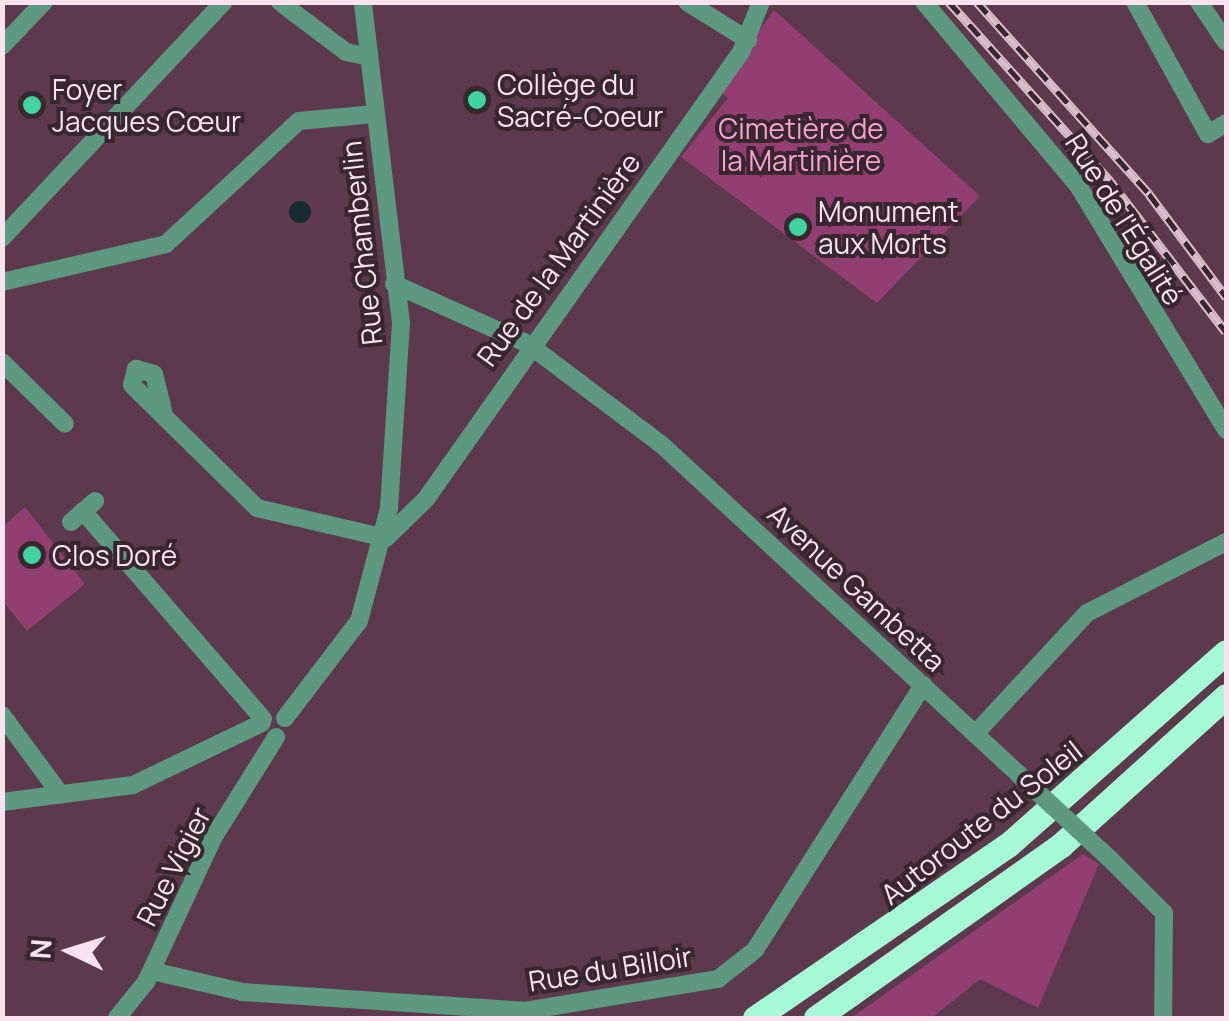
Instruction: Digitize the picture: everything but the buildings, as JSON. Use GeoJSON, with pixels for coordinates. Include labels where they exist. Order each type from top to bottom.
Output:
{"type":"FeatureCollection","features":[{"type":"Feature","properties":{"kind":"highway","name":"Autoroute du Soleil"},"geometry":{"type":"LineString","coordinates":[[756,1018],[1008,844],[1226,652]]}},
{"type":"Feature","properties":{"kind":"highway"},"geometry":{"type":"LineString","coordinates":[[816,1018],[1061,845],[1226,696]]}},
{"type":"Feature","properties":{"kind":"street"},"geometry":{"type":"LineString","coordinates":[[2,46],[44,2]]}},
{"type":"Feature","properties":{"kind":"street"},"geometry":{"type":"LineString","coordinates":[[2,238],[224,2]]}},
{"type":"Feature","properties":{"kind":"street"},"geometry":{"type":"LineString","coordinates":[[280,2],[346,52],[369,57]]}},
{"type":"Feature","properties":{"kind":"street","name":"Rue Chamberlin"},"geometry":{"type":"LineString","coordinates":[[362,2],[400,342],[386,538]]}},
{"type":"Feature","properties":{"kind":"street"},"geometry":{"type":"LineString","coordinates":[[687,2],[748,40]]}},
{"type":"Feature","properties":{"kind":"street","name":"Rue de la Martinière"},"geometry":{"type":"LineString","coordinates":[[386,538],[426,499],[528,344],[748,40],[760,2]]}},
{"type":"Feature","properties":{"kind":"street","name":"Rue de l'Égalité"},"geometry":{"type":"LineString","coordinates":[[924,2],[1080,188],[1226,430]]}},
{"type":"Feature","properties":{"kind":"street"},"geometry":{"type":"LineString","coordinates":[[1136,2],[1208,134],[1226,123]]}},
{"type":"Feature","properties":{"kind":"street"},"geometry":{"type":"LineString","coordinates":[[1199,2],[1226,42]]}},
{"type":"Feature","properties":{"kind":"street"},"geometry":{"type":"LineString","coordinates":[[2,282],[166,244],[298,121],[376,114]]}},
{"type":"Feature","properties":{"kind":"street","name":"Avenue Gambetta"},"geometry":{"type":"LineString","coordinates":[[394,284],[528,344],[681,461],[1110,859],[1164,914],[1163,1018]]}},
{"type":"Feature","properties":{"kind":"street"},"geometry":{"type":"LineString","coordinates":[[2,362],[66,424]]}},
{"type":"Feature","properties":{"kind":"street"},"geometry":{"type":"LineString","coordinates":[[2,802],[133,785],[262,721],[285,718],[342,653],[386,538],[257,508],[163,410]]}},
{"type":"Feature","properties":{"kind":"street"},"geometry":{"type":"LineString","coordinates":[[83,511],[276,737]]}},
{"type":"Feature","properties":{"kind":"street"},"geometry":{"type":"LineString","coordinates":[[975,734],[1087,613],[1226,542]]}},
{"type":"Feature","properties":{"kind":"street","name":"Rue du Billoir"},"geometry":{"type":"LineString","coordinates":[[152,971],[242,992],[524,1010],[718,979],[755,950],[923,685]]}},
{"type":"Feature","properties":{"kind":"street"},"geometry":{"type":"LineString","coordinates":[[2,715],[61,795]]}},
{"type":"Feature","properties":{"kind":"street","name":"Rue Vigier"},"geometry":{"type":"LineString","coordinates":[[117,1018],[152,971],[212,838],[285,718]]}},
{"type":"Feature","properties":{"kind":"green space","name":"Cimetière de la Martinière"},"geometry":{"type":"Polygon","coordinates":[[[774,10],[980,196],[877,303],[681,157],[728,98],[717,90],[774,10]]]}},
{"type":"Feature","properties":{"kind":"green space","name":"Clos Doré"},"geometry":{"type":"Polygon","coordinates":[[[25,507],[85,584],[27,631],[2,600],[3,526],[25,507]]]}},
{"type":"Feature","properties":{"kind":"green space"},"geometry":{"type":"Polygon","coordinates":[[[1083,854],[1099,864],[1038,1008],[980,979],[932,1018],[851,1018],[1083,854]]]}},
{"type":"Feature","properties":{"kind":"water"},"geometry":{"type":"Polygon","coordinates":[[[296,201],[304,201],[311,212],[304,223],[296,223],[289,216],[289,208],[296,201]]]}},
{"type":"Feature","properties":{"kind":"railway"},"geometry":{"type":"LineString","coordinates":[[949,2],[1110,181],[1226,332]]}},
{"type":"Feature","properties":{"kind":"railway"},"geometry":{"type":"LineString","coordinates":[[977,2],[1149,194],[1226,297]]}},
{"type":"Feature","properties":{"kind":"place","name":"Collège du Sacré-Coeur"},"geometry":{"type":"Point","coordinates":[477,100]}},
{"type":"Feature","properties":{"kind":"place","name":"Foyer Jacques Cœur"},"geometry":{"type":"Point","coordinates":[32,105]}},
{"type":"Feature","properties":{"kind":"place","name":"Monument aux Morts"},"geometry":{"type":"Point","coordinates":[798,227]}},
{"type":"Feature","properties":{"kind":"place","name":"Clos Doré"},"geometry":{"type":"Point","coordinates":[32,555]}}]}
